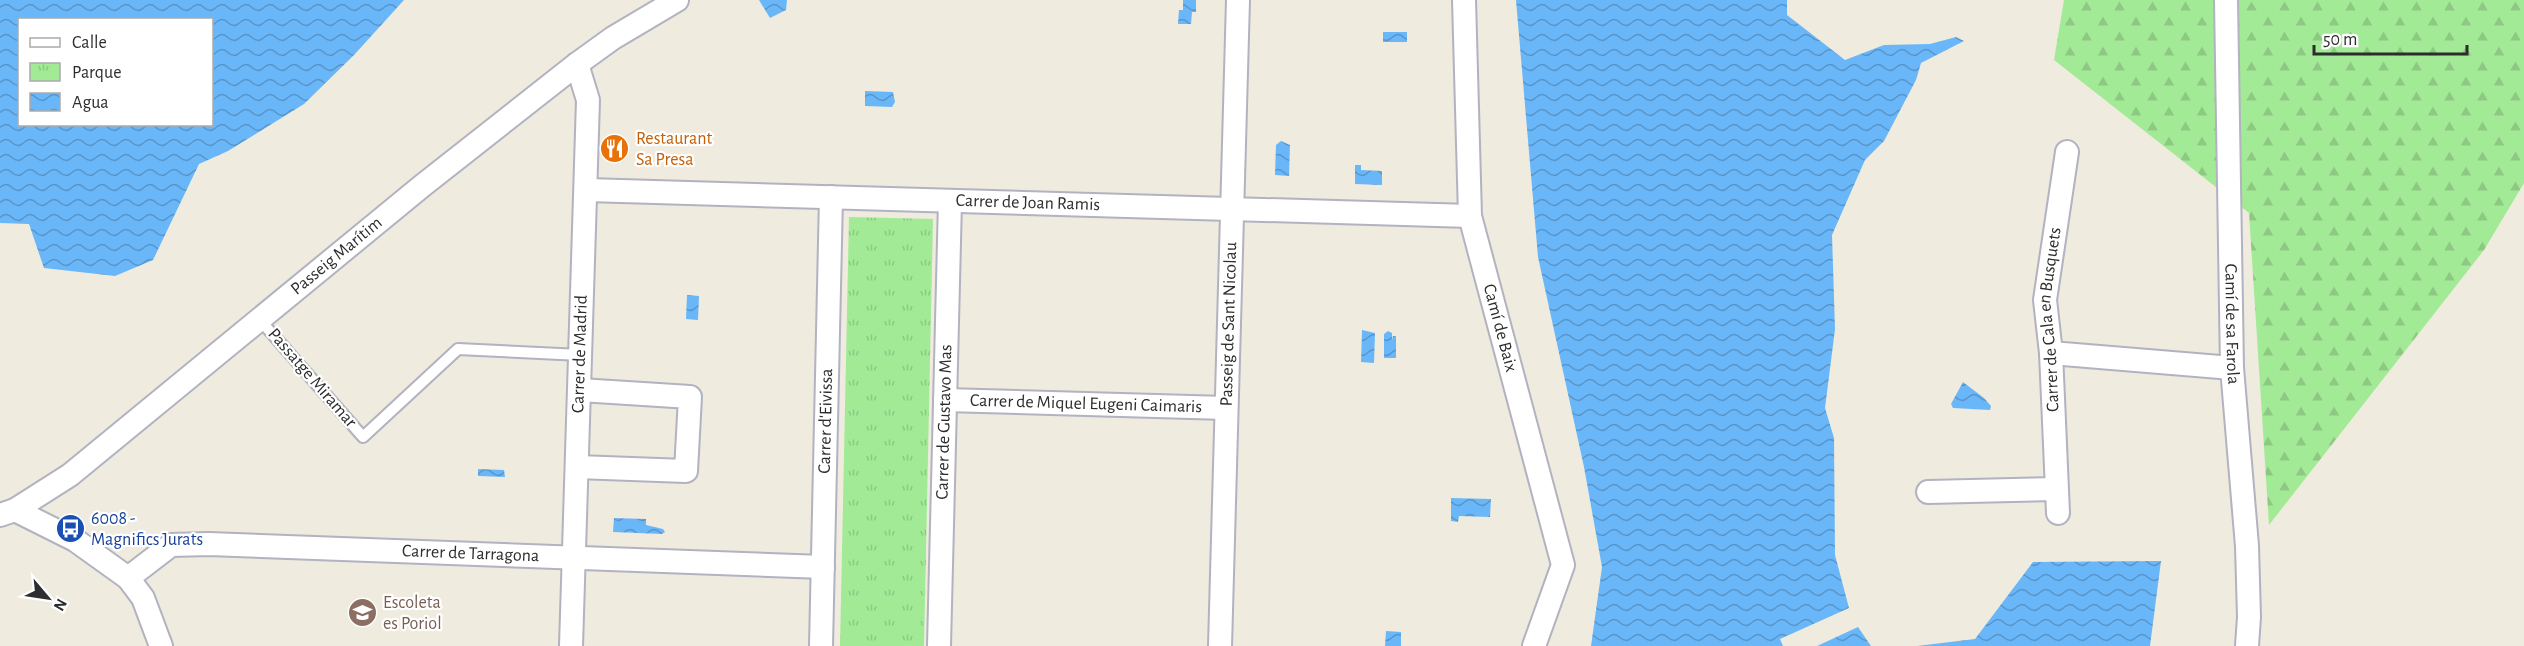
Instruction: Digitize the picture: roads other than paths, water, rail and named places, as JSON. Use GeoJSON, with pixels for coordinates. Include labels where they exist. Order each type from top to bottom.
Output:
{"type":"FeatureCollection","features":[{"type":"Feature","properties":{"kind":"street","name":"Passeig Marítim"},"geometry":{"type":"LineString","coordinates":[[8,512],[70,475],[422,186],[577,64],[613,38],[677,0]]}},
{"type":"Feature","properties":{"kind":"street","name":"Passeig de Sant Nicolau"},"geometry":{"type":"LineString","coordinates":[[1220,646],[1238,0]]}},
{"type":"Feature","properties":{"kind":"street","name":"Camí de Baix"},"geometry":{"type":"LineString","coordinates":[[1464,0],[1470,216],[1563,565],[1534,646]]}},
{"type":"Feature","properties":{"kind":"street","name":"Camí de sa Farola"},"geometry":{"type":"LineString","coordinates":[[2226,0],[2232,368],[2247,546],[2249,617],[2247,646]]}},
{"type":"Feature","properties":{"kind":"street","name":"Carrer de Madrid"},"geometry":{"type":"LineString","coordinates":[[572,646],[588,100],[577,64]]}},
{"type":"Feature","properties":{"kind":"street","name":"Carrer de Cala en Busquets"},"geometry":{"type":"LineString","coordinates":[[2058,513],[2051,353],[2045,300],[2067,152]]}},
{"type":"Feature","properties":{"kind":"street","name":"Carrer de Joan Ramis"},"geometry":{"type":"LineString","coordinates":[[586,190],[1470,216]]}},
{"type":"Feature","properties":{"kind":"street","name":"Carrer d'Eivissa"},"geometry":{"type":"LineString","coordinates":[[821,646],[831,197]]}},
{"type":"Feature","properties":{"kind":"street","name":"Carrer de Gustavo Mas"},"geometry":{"type":"LineString","coordinates":[[939,646],[950,201]]}},
{"type":"Feature","properties":{"kind":"street"},"geometry":{"type":"LineString","coordinates":[[2051,353],[2232,368]]}},
{"type":"Feature","properties":{"kind":"street"},"geometry":{"type":"LineString","coordinates":[[577,467],[686,471],[690,397],[580,390]]}},
{"type":"Feature","properties":{"kind":"street","name":"Carrer de Miquel Eugeni Caimaris"},"geometry":{"type":"LineString","coordinates":[[945,400],[1226,408]]}},
{"type":"Feature","properties":{"kind":"street"},"geometry":{"type":"LineString","coordinates":[[1928,492],[2056,489]]}},
{"type":"Feature","properties":{"kind":"street"},"geometry":{"type":"LineString","coordinates":[[8,512],[75,540],[128,578],[143,598],[162,646]]}},
{"type":"Feature","properties":{"kind":"street","name":"Carrer de Tarragona"},"geometry":{"type":"LineString","coordinates":[[128,578],[171,545],[209,544],[823,567]]}},
{"type":"Feature","properties":{"kind":"lane","name":"Passatge Miramar"},"geometry":{"type":"LineString","coordinates":[[260,320],[363,437],[458,349],[581,355]]}},
{"type":"Feature","properties":{"kind":"water"},"geometry":{"type":"Polygon","coordinates":[[[0,0],[404,0],[354,55],[304,104],[228,151],[199,164],[153,260],[115,276],[44,268],[29,224],[0,223],[0,0]]]}},
{"type":"Feature","properties":{"kind":"water"},"geometry":{"type":"Polygon","coordinates":[[[759,0],[787,0],[786,10],[770,18],[759,0]]]}},
{"type":"Feature","properties":{"kind":"water"},"geometry":{"type":"Polygon","coordinates":[[[1183,0],[1196,0],[1196,12],[1192,12],[1191,24],[1178,24],[1179,10],[1183,10],[1183,0]]]}},
{"type":"Feature","properties":{"kind":"water"},"geometry":{"type":"Polygon","coordinates":[[[1516,0],[1787,0],[1787,15],[1845,60],[1884,45],[1930,44],[1956,37],[1964,41],[1921,63],[1916,80],[1884,141],[1865,160],[1832,235],[1835,329],[1825,408],[1834,438],[1835,555],[1849,608],[1780,639],[1783,646],[1591,646],[1602,567],[1584,467],[1538,257],[1516,0]]]}},
{"type":"Feature","properties":{"kind":"water"},"geometry":{"type":"Polygon","coordinates":[[[1383,32],[1407,32],[1407,42],[1383,42],[1383,32]]]}},
{"type":"Feature","properties":{"kind":"water"},"geometry":{"type":"Polygon","coordinates":[[[865,91],[893,92],[895,102],[892,107],[865,106],[865,91]]]}},
{"type":"Feature","properties":{"kind":"water"},"geometry":{"type":"Polygon","coordinates":[[[1281,141],[1290,145],[1289,176],[1275,175],[1276,145],[1281,141]]]}},
{"type":"Feature","properties":{"kind":"water"},"geometry":{"type":"Polygon","coordinates":[[[1355,165],[1361,165],[1361,170],[1382,171],[1382,185],[1355,184],[1355,165]]]}},
{"type":"Feature","properties":{"kind":"water"},"geometry":{"type":"Polygon","coordinates":[[[687,295],[699,296],[698,320],[686,319],[687,295]]]}},
{"type":"Feature","properties":{"kind":"water"},"geometry":{"type":"Polygon","coordinates":[[[1362,330],[1375,333],[1374,363],[1361,362],[1362,330]]]}},
{"type":"Feature","properties":{"kind":"water"},"geometry":{"type":"Polygon","coordinates":[[[1388,331],[1392,333],[1392,340],[1393,336],[1396,336],[1396,358],[1384,358],[1384,334],[1388,331]]]}},
{"type":"Feature","properties":{"kind":"water"},"geometry":{"type":"Polygon","coordinates":[[[1963,382],[1984,398],[1991,406],[1990,410],[1953,408],[1951,404],[1963,382]]]}},
{"type":"Feature","properties":{"kind":"water"},"geometry":{"type":"Polygon","coordinates":[[[478,469],[504,470],[505,477],[478,476],[478,469]]]}},
{"type":"Feature","properties":{"kind":"water"},"geometry":{"type":"Polygon","coordinates":[[[1451,498],[1491,499],[1490,517],[1459,516],[1458,522],[1451,521],[1451,498]]]}},
{"type":"Feature","properties":{"kind":"water"},"geometry":{"type":"Polygon","coordinates":[[[614,518],[646,519],[646,525],[663,529],[665,532],[662,534],[613,532],[614,518]]]}},
{"type":"Feature","properties":{"kind":"water"},"geometry":{"type":"Polygon","coordinates":[[[2161,561],[2150,646],[1917,646],[1975,639],[2033,562],[2161,561]]]}},
{"type":"Feature","properties":{"kind":"water"},"geometry":{"type":"Polygon","coordinates":[[[1858,627],[1871,646],[1817,646],[1858,627]]]}},
{"type":"Feature","properties":{"kind":"water"},"geometry":{"type":"Polygon","coordinates":[[[1386,631],[1401,632],[1401,646],[1385,646],[1386,631]]]}},
{"type":"Feature","properties":{"kind":"place","name":"Restaurant Sa Presa"},"geometry":{"type":"Point","coordinates":[615,149]}},
{"type":"Feature","properties":{"kind":"place","name":"6008 - Magnifics Jurats"},"geometry":{"type":"Point","coordinates":[70,529]}},
{"type":"Feature","properties":{"kind":"place","name":"Escoleta es Poriol"},"geometry":{"type":"Point","coordinates":[362,613]}}]}
